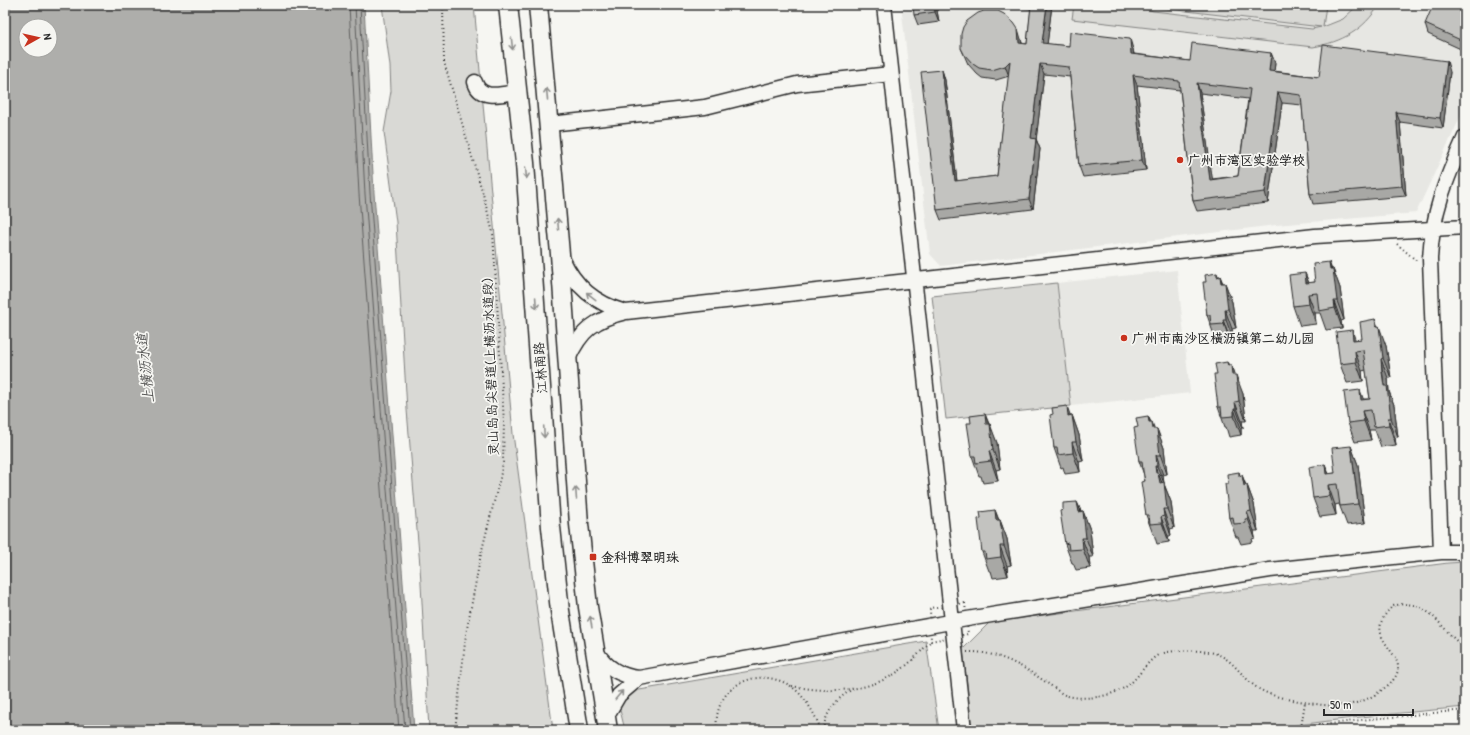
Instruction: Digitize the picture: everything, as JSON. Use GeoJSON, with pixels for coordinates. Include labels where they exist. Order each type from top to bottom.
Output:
{"type":"FeatureCollection","features":[{"type":"Feature","properties":{"kind":"main road","name":"江林南路"},"geometry":{"type":"LineString","coordinates":[[508,5],[533,264],[551,527],[560,611],[579,730]]}},
{"type":"Feature","properties":{"kind":"main road"},"geometry":{"type":"LineString","coordinates":[[538,5],[550,124],[579,524],[607,724]]}},
{"type":"Feature","properties":{"kind":"street"},"geometry":{"type":"LineString","coordinates":[[884,5],[964,730]]}},
{"type":"Feature","properties":{"kind":"street"},"geometry":{"type":"LineString","coordinates":[[550,124],[705,107],[797,84],[891,74]]}},
{"type":"Feature","properties":{"kind":"street"},"geometry":{"type":"LineString","coordinates":[[475,82],[476,88],[487,95],[517,92]]}},
{"type":"Feature","properties":{"kind":"street"},"geometry":{"type":"LineString","coordinates":[[1440,552],[1430,275],[1432,228],[1441,192],[1465,137]]}},
{"type":"Feature","properties":{"kind":"street"},"geometry":{"type":"LineString","coordinates":[[568,359],[574,344],[590,327],[610,316],[626,312],[1315,236],[1465,227]]}},
{"type":"Feature","properties":{"kind":"street"},"geometry":{"type":"LineString","coordinates":[[560,254],[571,276],[592,298],[608,307],[626,312]]}},
{"type":"Feature","properties":{"kind":"street"},"geometry":{"type":"LineString","coordinates":[[596,651],[609,668],[623,675],[639,678],[952,621],[1270,570],[1440,552],[1465,552]]}},
{"type":"Feature","properties":{"kind":"street"},"geometry":{"type":"LineString","coordinates":[[607,724],[619,695],[639,678]]}},
{"type":"Feature","properties":{"kind":"path","name":"灵山岛岛尖碧道(上横沥水道段)"},"geometry":{"type":"LineString","coordinates":[[443,5],[444,62],[493,233],[504,424],[503,462],[481,554],[466,634],[455,730]]}},
{"type":"Feature","properties":{"kind":"path"},"geometry":{"type":"LineString","coordinates":[[1394,241],[1419,264]]}},
{"type":"Feature","properties":{"kind":"path"},"geometry":{"type":"LineString","coordinates":[[960,652],[973,652],[999,656],[1026,669],[1067,696],[1091,697],[1102,696],[1126,687],[1158,655],[1189,650],[1212,652],[1234,665],[1259,689],[1281,698],[1328,707],[1343,706],[1362,701],[1388,685],[1396,675],[1398,664],[1393,652],[1385,644],[1380,635],[1381,620],[1393,606],[1410,604],[1429,612],[1465,648]]}},
{"type":"Feature","properties":{"kind":"path"},"geometry":{"type":"LineString","coordinates":[[717,730],[718,710],[723,698],[733,686],[743,681],[757,678],[770,678],[791,686],[822,691],[854,688],[870,684],[899,671],[931,641]]}},
{"type":"Feature","properties":{"kind":"path"},"geometry":{"type":"LineString","coordinates":[[791,686],[803,698],[813,712],[822,730]]}},
{"type":"Feature","properties":{"kind":"path"},"geometry":{"type":"LineString","coordinates":[[822,730],[828,713],[835,703],[844,694],[854,688]]}},
{"type":"Feature","properties":{"kind":"path"},"geometry":{"type":"LineString","coordinates":[[1301,728],[1305,702]]}},
{"type":"Feature","properties":{"kind":"path"},"geometry":{"type":"LineString","coordinates":[[1286,730],[1465,710]]}},
{"type":"Feature","properties":{"kind":"shaded area"},"geometry":{"type":"Polygon","coordinates":[[[382,5],[474,5],[513,434],[553,730],[429,730],[420,566],[407,410],[396,222],[384,132],[391,91],[390,66],[382,5]]]}},
{"type":"Feature","properties":{"kind":"shaded area","name":"广州市湾区实验学校"},"geometry":{"type":"Polygon","coordinates":[[[901,5],[1465,5],[1465,107],[1416,213],[1276,225],[941,266],[930,254],[901,5]]]}},
{"type":"Feature","properties":{"kind":"shaded area"},"geometry":{"type":"Polygon","coordinates":[[[1074,5],[1133,5],[1153,11],[1312,29],[1321,27],[1136,5],[1326,5],[1323,27],[1343,19],[1358,5],[1379,5],[1373,14],[1351,34],[1333,42],[1313,47],[1072,19],[1074,5]]]}},
{"type":"Feature","properties":{"kind":"shaded area","name":"广州市南沙区横沥镇第二幼儿园"},"geometry":{"type":"Polygon","coordinates":[[[1177,270],[1190,393],[1071,406],[1057,283],[1177,270]]]}},
{"type":"Feature","properties":{"kind":"shaded area"},"geometry":{"type":"Polygon","coordinates":[[[1057,283],[1071,406],[946,419],[932,296],[1057,283]]]}},
{"type":"Feature","properties":{"kind":"shaded area"},"geometry":{"type":"Polygon","coordinates":[[[1465,562],[1465,707],[1360,717],[1259,730],[972,730],[963,649],[990,622],[1465,562]]]}},
{"type":"Feature","properties":{"kind":"shaded area"},"geometry":{"type":"Polygon","coordinates":[[[926,641],[939,730],[625,730],[616,694],[926,641]]]}},
{"type":"Feature","properties":{"kind":"water","name":"上横沥水道"},"geometry":{"type":"Polygon","coordinates":[[[5,5],[364,5],[374,193],[414,730],[5,730],[5,5]]]}},
{"type":"Feature","properties":{"kind":"building"},"geometry":{"type":"Polygon","coordinates":[[[913,5],[934,5],[935,12],[914,15],[913,5]]]}},
{"type":"Feature","properties":{"kind":"building"},"geometry":{"type":"Polygon","coordinates":[[[1031,5],[1047,5],[1042,43],[1069,46],[1070,32],[1130,39],[1131,54],[1190,61],[1192,43],[1271,53],[1269,71],[1319,77],[1323,45],[1447,61],[1440,118],[1396,112],[1402,186],[1310,194],[1301,95],[1278,92],[1265,192],[1193,201],[1179,81],[1133,75],[1142,160],[1079,166],[1069,67],[1040,64],[1031,138],[1036,139],[1029,199],[937,210],[921,72],[942,70],[955,181],[997,176],[1010,61],[1005,66],[992,70],[979,68],[964,54],[961,48],[961,34],[967,21],[978,13],[984,11],[998,11],[1014,23],[1018,29],[1019,43],[1027,44],[1031,5]],[[1197,83],[1210,180],[1238,176],[1250,89],[1197,83]]]}},
{"type":"Feature","properties":{"kind":"building"},"geometry":{"type":"Polygon","coordinates":[[[1433,5],[1465,5],[1465,42],[1425,24],[1433,5]]]}},
{"type":"Feature","properties":{"kind":"building"},"geometry":{"type":"Polygon","coordinates":[[[1329,262],[1330,269],[1333,269],[1337,301],[1334,301],[1335,308],[1319,311],[1317,293],[1308,294],[1309,304],[1293,306],[1289,275],[1305,273],[1306,283],[1315,282],[1313,264],[1329,262]]]}},
{"type":"Feature","properties":{"kind":"building"},"geometry":{"type":"Polygon","coordinates":[[[1217,273],[1217,277],[1220,276],[1221,283],[1225,283],[1228,309],[1225,309],[1226,320],[1223,320],[1224,324],[1211,325],[1210,315],[1207,315],[1203,282],[1206,282],[1205,275],[1217,273]]]}},
{"type":"Feature","properties":{"kind":"building"},"geometry":{"type":"Polygon","coordinates":[[[1375,319],[1376,326],[1379,326],[1383,358],[1381,359],[1382,372],[1384,386],[1387,386],[1391,418],[1388,418],[1389,425],[1374,427],[1371,410],[1362,411],[1364,421],[1348,423],[1344,392],[1360,390],[1361,400],[1370,399],[1363,350],[1355,351],[1356,362],[1340,364],[1336,332],[1352,330],[1353,340],[1362,339],[1360,322],[1375,319]]]}},
{"type":"Feature","properties":{"kind":"building"},"geometry":{"type":"Polygon","coordinates":[[[1227,362],[1228,366],[1231,365],[1232,375],[1236,375],[1239,401],[1235,402],[1236,409],[1234,409],[1234,416],[1222,417],[1221,407],[1218,407],[1214,374],[1217,374],[1215,364],[1227,362]]]}},
{"type":"Feature","properties":{"kind":"building"},"geometry":{"type":"Polygon","coordinates":[[[1067,406],[1068,416],[1072,415],[1076,442],[1072,442],[1073,453],[1058,455],[1057,448],[1054,448],[1050,415],[1053,414],[1052,408],[1067,406]]]}},
{"type":"Feature","properties":{"kind":"building"},"geometry":{"type":"Polygon","coordinates":[[[985,414],[986,424],[990,424],[993,450],[989,451],[991,461],[976,463],[975,456],[972,456],[967,423],[971,423],[970,416],[985,414]]]}},
{"type":"Feature","properties":{"kind":"building"},"geometry":{"type":"Polygon","coordinates":[[[1148,416],[1149,422],[1152,422],[1153,429],[1157,429],[1160,455],[1156,455],[1157,466],[1155,466],[1160,483],[1164,482],[1167,509],[1163,509],[1164,516],[1161,517],[1162,523],[1150,524],[1149,515],[1146,515],[1141,482],[1145,481],[1142,461],[1139,461],[1134,428],[1138,427],[1136,418],[1148,416]]]}},
{"type":"Feature","properties":{"kind":"building"},"geometry":{"type":"Polygon","coordinates":[[[1351,446],[1358,504],[1340,506],[1337,484],[1328,485],[1329,496],[1313,498],[1309,467],[1325,464],[1326,474],[1335,473],[1332,448],[1351,446]]]}},
{"type":"Feature","properties":{"kind":"building"},"geometry":{"type":"Polygon","coordinates":[[[1239,472],[1239,476],[1242,475],[1244,486],[1247,485],[1251,511],[1247,512],[1248,519],[1245,519],[1246,523],[1234,524],[1233,517],[1229,518],[1225,484],[1228,484],[1227,474],[1239,472]]]}},
{"type":"Feature","properties":{"kind":"building"},"geometry":{"type":"Polygon","coordinates":[[[1077,502],[1079,512],[1083,511],[1086,538],[1082,538],[1083,549],[1069,550],[1068,543],[1065,544],[1060,511],[1063,510],[1063,503],[1077,502]]]}},
{"type":"Feature","properties":{"kind":"building"},"geometry":{"type":"Polygon","coordinates":[[[995,510],[996,520],[1000,520],[1004,546],[1000,546],[1001,557],[986,559],[985,552],[982,552],[978,519],[981,518],[980,512],[995,510]]]}},
{"type":"Feature","properties":{"kind":"place","name":"广州市湾区实验学校"},"geometry":{"type":"Point","coordinates":[1180,160]}},
{"type":"Feature","properties":{"kind":"place","name":"广州市南沙区横沥镇第二幼儿园"},"geometry":{"type":"Point","coordinates":[1124,338]}},
{"type":"Feature","properties":{"kind":"place","name":"金科博翠明珠"},"geometry":{"type":"Point","coordinates":[593,557]}}]}
